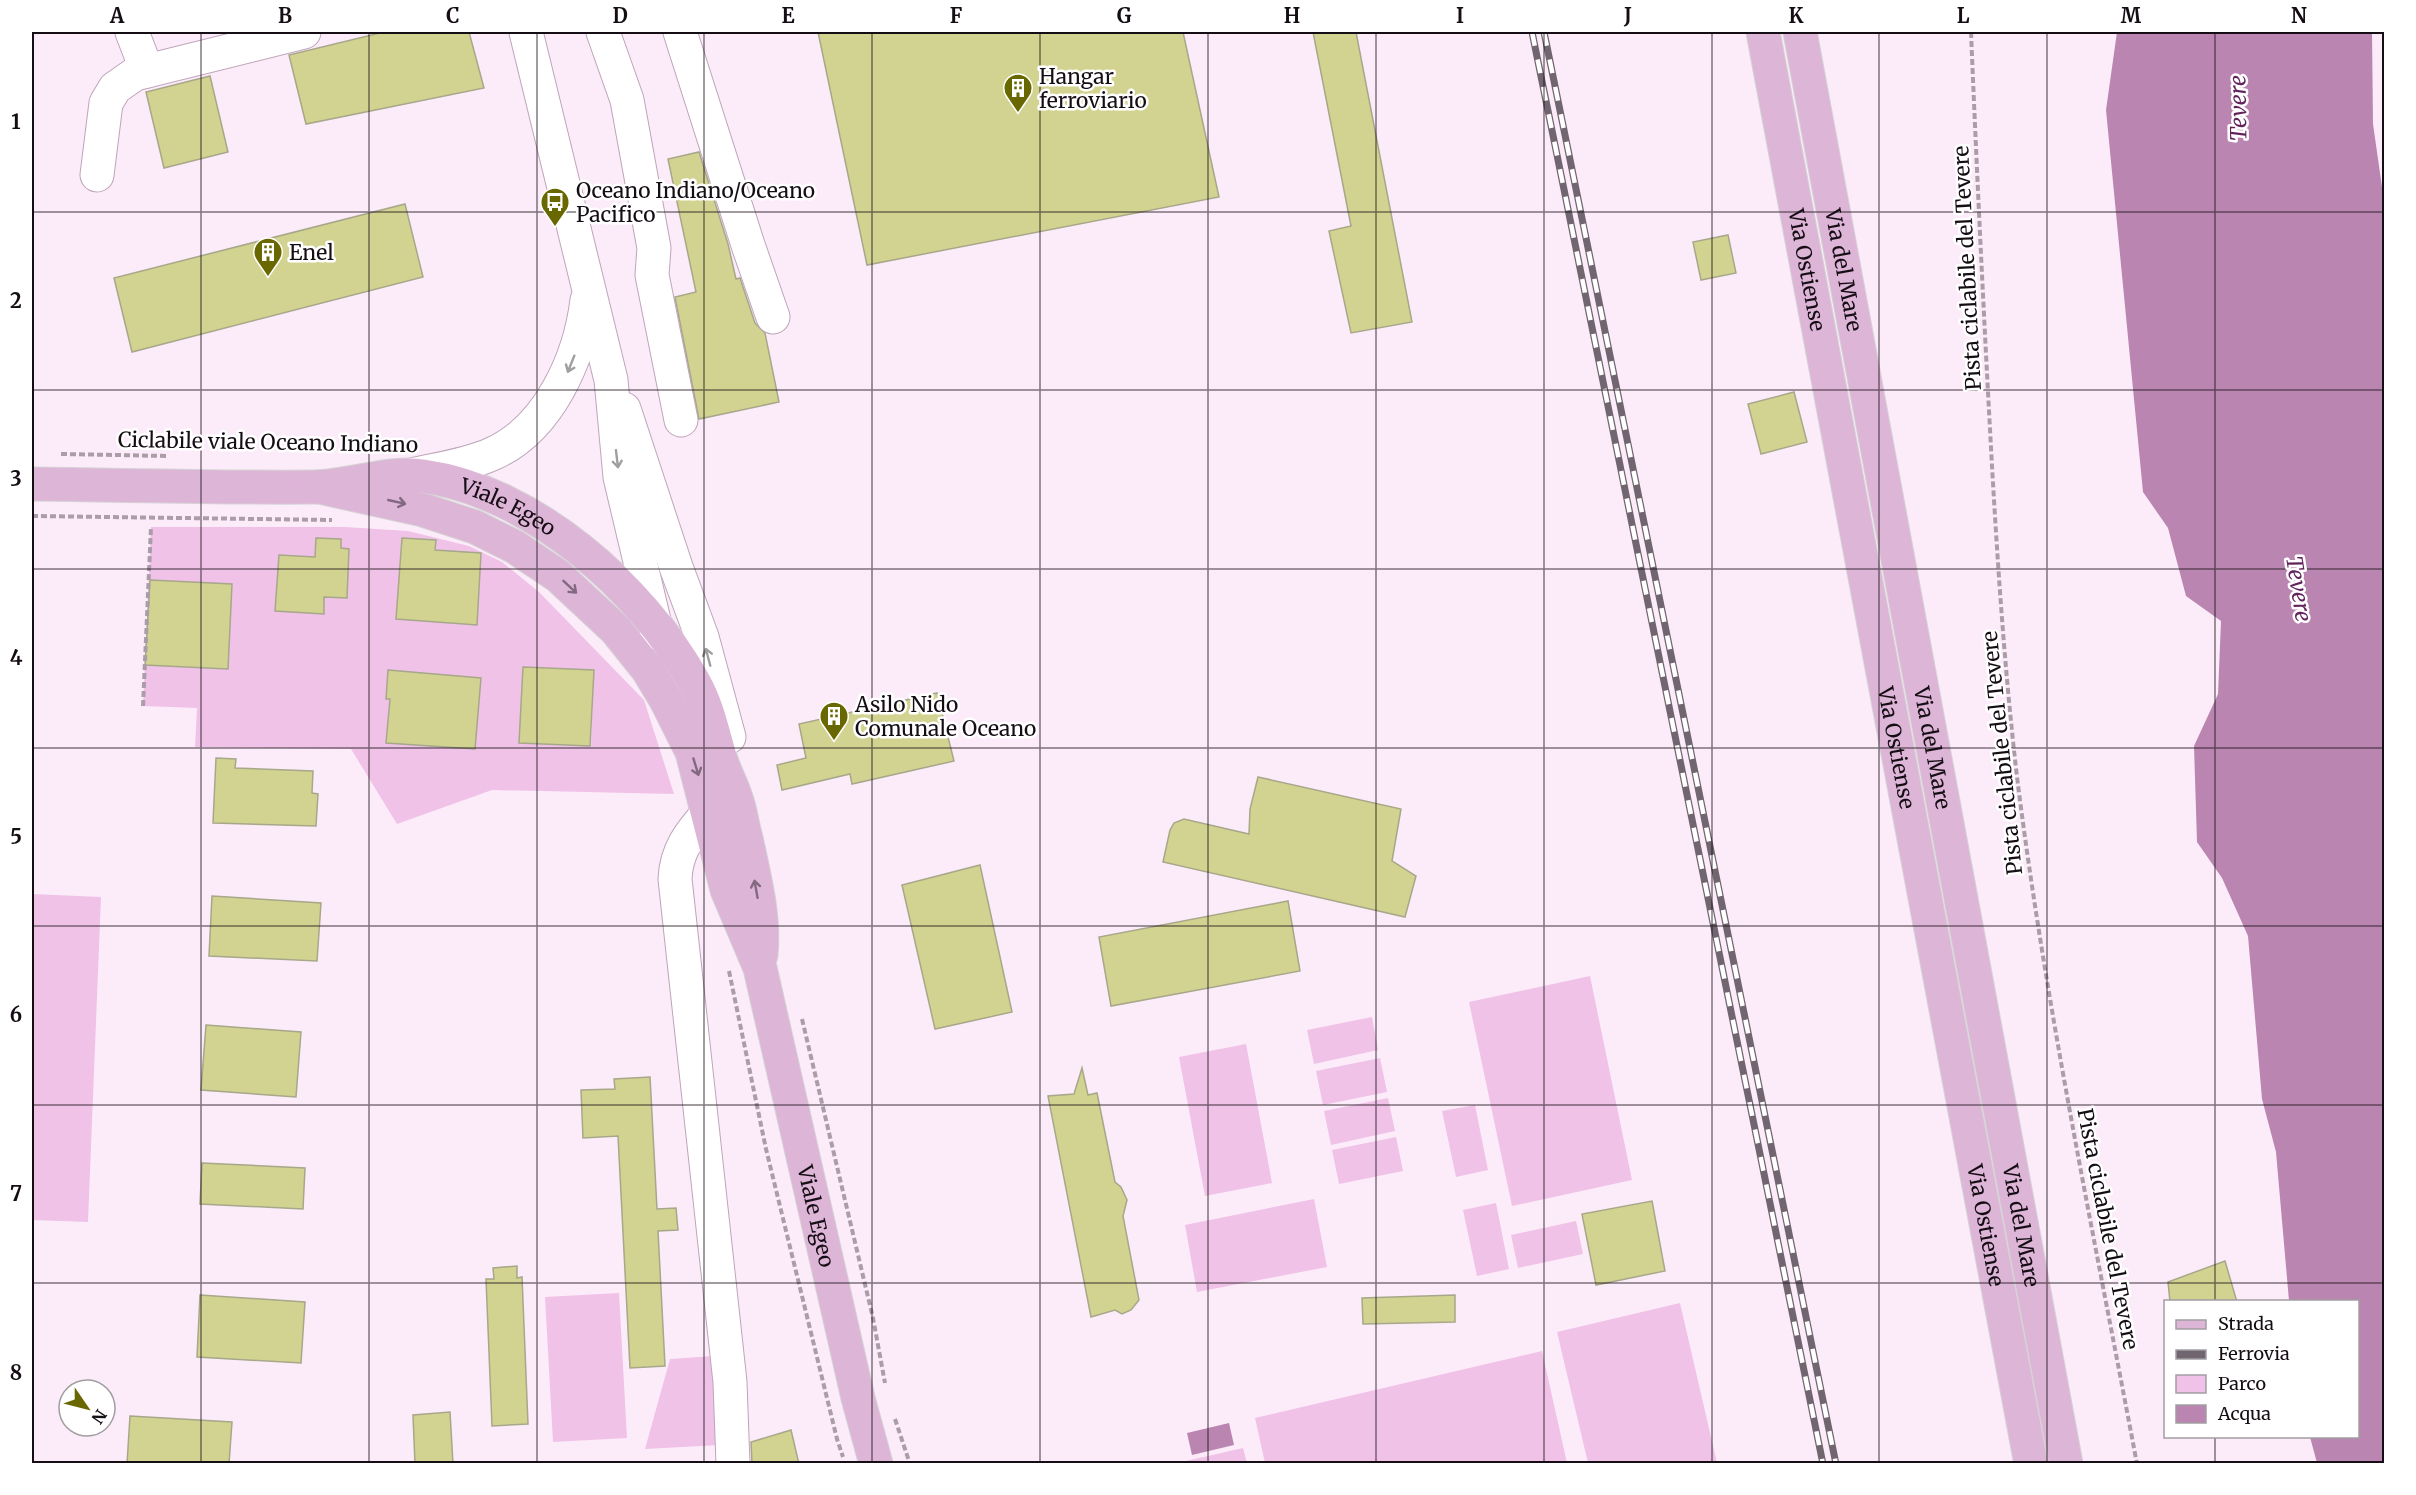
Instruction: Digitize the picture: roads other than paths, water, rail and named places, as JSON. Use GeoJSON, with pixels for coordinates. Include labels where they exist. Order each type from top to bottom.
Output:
{"type":"FeatureCollection","features":[{"type":"Feature","properties":{"kind":"main road","name":"Via Ostiense"},"geometry":{"type":"LineString","coordinates":[[1763,32],[2031,1464]]}},
{"type":"Feature","properties":{"kind":"main road","name":"Via del Mare"},"geometry":{"type":"LineString","coordinates":[[1800,32],[2066,1464]]}},
{"type":"Feature","properties":{"kind":"main road","name":"Viale Egeo"},"geometry":{"type":"LineString","coordinates":[[32,484],[319,487],[412,475],[434,478],[476,490],[548,526],[598,564],[657,628],[684,664],[699,692],[712,725],[724,770],[736,796],[759,906],[762,940],[744,967]]}},
{"type":"Feature","properties":{"kind":"main road","name":"Viale Egeo"},"geometry":{"type":"LineString","coordinates":[[319,487],[406,505],[475,527],[532,557],[558,576],[616,630],[648,670],[674,713],[692,752],[744,967],[876,1464]]}},
{"type":"Feature","properties":{"kind":"street"},"geometry":{"type":"LineString","coordinates":[[132,32],[147,71]]}},
{"type":"Feature","properties":{"kind":"street"},"geometry":{"type":"LineString","coordinates":[[97,175],[105,110],[110,95],[121,82],[147,71],[304,32]]}},
{"type":"Feature","properties":{"kind":"street"},"geometry":{"type":"LineString","coordinates":[[526,32],[611,380],[620,477],[657,628]]}},
{"type":"Feature","properties":{"kind":"street"},"geometry":{"type":"LineString","coordinates":[[603,32],[627,100],[654,248],[652,275],[681,420]]}},
{"type":"Feature","properties":{"kind":"street"},"geometry":{"type":"LineString","coordinates":[[680,32],[773,317]]}},
{"type":"Feature","properties":{"kind":"street"},"geometry":{"type":"LineString","coordinates":[[412,475],[491,454],[511,443],[529,427],[548,404],[569,371],[584,321],[589,286]]}},
{"type":"Feature","properties":{"kind":"street"},"geometry":{"type":"LineString","coordinates":[[611,380],[639,450],[676,567],[702,637],[734,761],[736,796]]}},
{"type":"Feature","properties":{"kind":"street"},"geometry":{"type":"LineString","coordinates":[[616,630],[642,632],[657,628],[668,618],[676,593],[676,567]]}},
{"type":"Feature","properties":{"kind":"street","name":"Viale Egeo"},"geometry":{"type":"LineString","coordinates":[[657,628],[674,713]]}},
{"type":"Feature","properties":{"kind":"street"},"geometry":{"type":"LineString","coordinates":[[708,813],[680,852],[675,879],[729,1382],[733,1464]]}},
{"type":"Feature","properties":{"kind":"water","name":"Tevere"},"geometry":{"type":"Polygon","coordinates":[[[2117,32],[2372,32],[2373,124],[2384,201],[2384,1463],[2317,1463],[2310,1438],[2359,1438],[2359,1300],[2289,1300],[2276,1152],[2262,1099],[2248,936],[2222,878],[2197,842],[2194,746],[2218,694],[2221,621],[2186,596],[2168,528],[2143,492],[2106,110],[2117,32]]]}},
{"type":"Feature","properties":{"kind":"water"},"geometry":{"type":"Polygon","coordinates":[[[1229,1423],[1234,1445],[1192,1455],[1187,1433],[1229,1423]]]}},
{"type":"Feature","properties":{"kind":"railway"},"geometry":{"type":"LineString","coordinates":[[1532,32],[1823,1464]]}},
{"type":"Feature","properties":{"kind":"railway"},"geometry":{"type":"LineString","coordinates":[[1544,32],[1836,1464]]}},
{"type":"Feature","properties":{"kind":"place","name":"Hangar ferroviario"},"geometry":{"type":"Point","coordinates":[1018,114]}},
{"type":"Feature","properties":{"kind":"place","name":"Oceano Indiano/Oceano Pacifico"},"geometry":{"type":"Point","coordinates":[555,228]}},
{"type":"Feature","properties":{"kind":"place","name":"Enel"},"geometry":{"type":"Point","coordinates":[268,278]}},
{"type":"Feature","properties":{"kind":"place","name":"Asilo Nido Comunale Oceano"},"geometry":{"type":"Point","coordinates":[834,742]}}]}
